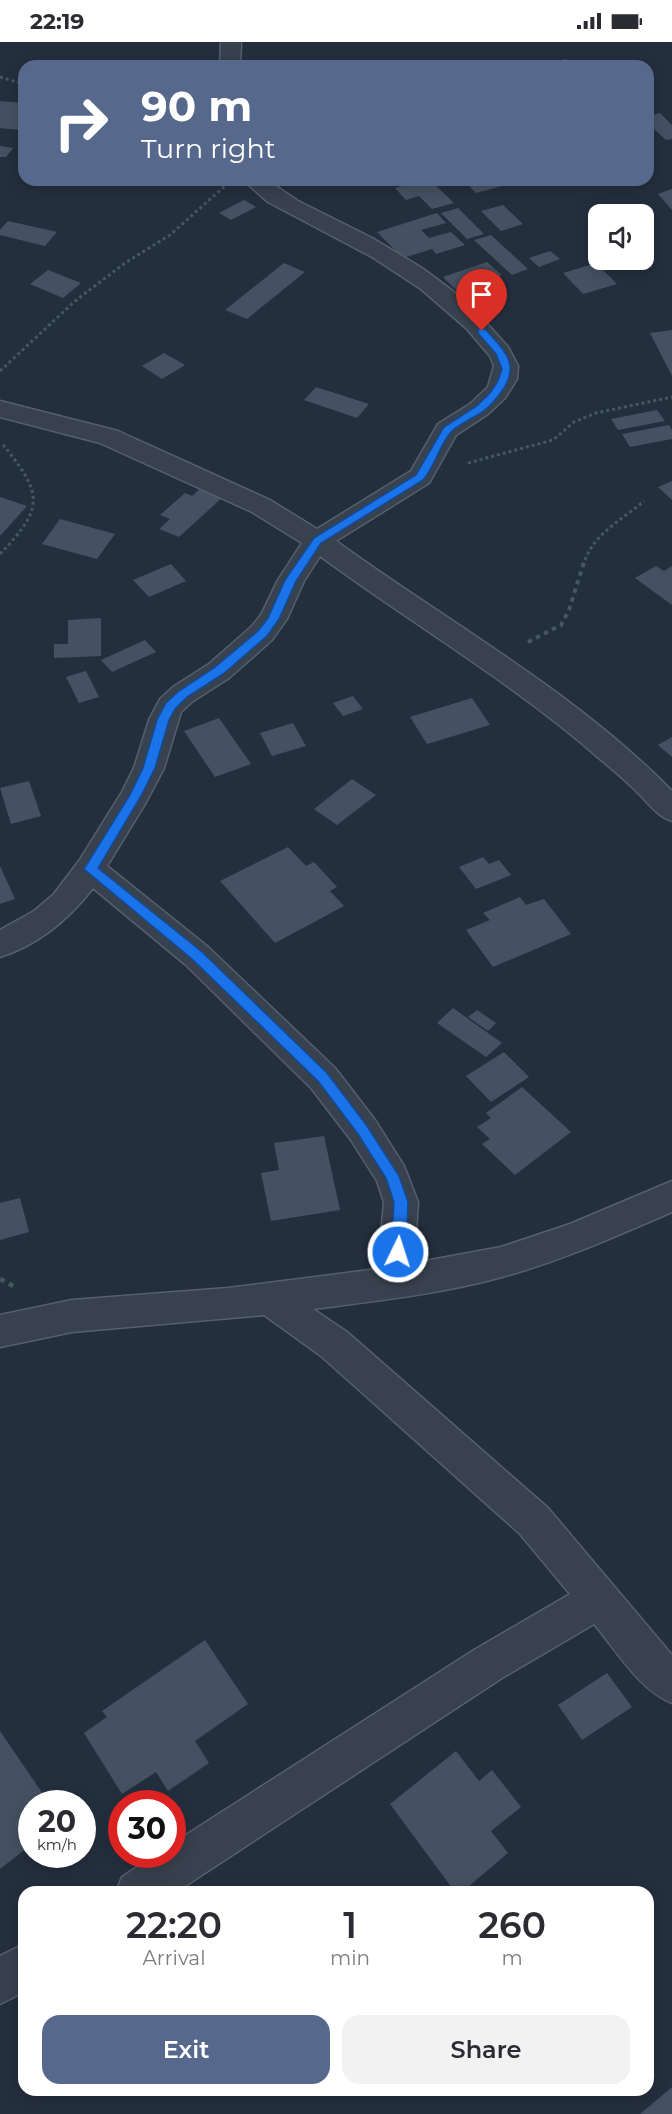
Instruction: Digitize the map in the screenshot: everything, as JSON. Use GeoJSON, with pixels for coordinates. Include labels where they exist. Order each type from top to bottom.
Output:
{"type":"FeatureCollection","features":[{"type":"Feature","properties":{"kind":"street"},"geometry":{"type":"LineString","coordinates":[[230,60],[231,42]]}},
{"type":"Feature","properties":{"kind":"street"},"geometry":{"type":"LineString","coordinates":[[0,945],[51,914],[64,903],[90,869],[135,796],[149,768],[163,720],[170,706],[183,694],[219,671],[262,633],[273,619],[291,580],[317,541],[420,477],[427,469],[447,430],[481,408],[494,395],[503,381],[507,369],[501,353],[454,305],[405,268],[366,244],[286,204],[259,186]]}},
{"type":"Feature","properties":{"kind":"street"},"geometry":{"type":"LineString","coordinates":[[0,409],[109,437],[261,506],[317,541],[382,588],[494,661],[575,721],[645,782],[672,810]]}},
{"type":"Feature","properties":{"kind":"street"},"geometry":{"type":"LineString","coordinates":[[90,869],[197,956],[322,1077],[363,1130],[392,1176],[401,1202],[394,1283]]}},
{"type":"Feature","properties":{"kind":"street"},"geometry":{"type":"LineString","coordinates":[[0,1331],[72,1316],[228,1304],[394,1283],[501,1262],[578,1237],[672,1196]]}},
{"type":"Feature","properties":{"kind":"street"},"geometry":{"type":"LineString","coordinates":[[268,1298],[334,1344],[404,1407],[480,1470],[534,1521],[655,1666],[672,1683]]}},
{"type":"Feature","properties":{"kind":"street"},"geometry":{"type":"LineString","coordinates":[[146,1886],[488,1664],[599,1599]]}},
{"type":"Feature","properties":{"kind":"street"},"geometry":{"type":"LineString","coordinates":[[0,1982],[18,1970]]}},
{"type":"Feature","properties":{"kind":"path"},"geometry":{"type":"LineString","coordinates":[[0,77],[18,82]]}},
{"type":"Feature","properties":{"kind":"path"},"geometry":{"type":"LineString","coordinates":[[0,371],[75,301],[125,263],[170,235],[225,186]]}},
{"type":"Feature","properties":{"kind":"path"},"geometry":{"type":"LineString","coordinates":[[420,477],[553,440],[561,437],[574,422],[594,415],[672,397]]}},
{"type":"Feature","properties":{"kind":"path"},"geometry":{"type":"LineString","coordinates":[[0,441],[35,491],[36,506],[0,554]]}},
{"type":"Feature","properties":{"kind":"path"},"geometry":{"type":"LineString","coordinates":[[494,661],[559,626],[564,621],[576,583],[591,548],[600,537],[644,501]]}},
{"type":"Feature","properties":{"kind":"building"},"geometry":{"type":"Polygon","coordinates":[[[0,101],[18,102],[18,130],[0,128],[0,101]]]}},
{"type":"Feature","properties":{"kind":"building"},"geometry":{"type":"Polygon","coordinates":[[[660,113],[672,125],[672,139],[666,140],[654,129],[654,114],[660,113]]]}},
{"type":"Feature","properties":{"kind":"building"},"geometry":{"type":"Polygon","coordinates":[[[0,146],[13,148],[6,157],[0,157],[0,146]]]}},
{"type":"Feature","properties":{"kind":"building"},"geometry":{"type":"Polygon","coordinates":[[[436,186],[454,203],[432,209],[419,196],[406,200],[395,188],[436,186]]]}},
{"type":"Feature","properties":{"kind":"building"},"geometry":{"type":"Polygon","coordinates":[[[469,186],[502,186],[476,193],[469,186]]]}},
{"type":"Feature","properties":{"kind":"building"},"geometry":{"type":"Polygon","coordinates":[[[672,189],[672,210],[658,194],[672,189]]]}},
{"type":"Feature","properties":{"kind":"building"},"geometry":{"type":"Polygon","coordinates":[[[244,200],[256,207],[231,220],[219,213],[244,200]]]}},
{"type":"Feature","properties":{"kind":"building"},"geometry":{"type":"Polygon","coordinates":[[[503,205],[523,224],[501,231],[481,211],[503,205]]]}},
{"type":"Feature","properties":{"kind":"building"},"geometry":{"type":"Polygon","coordinates":[[[458,208],[484,234],[467,239],[441,213],[458,208]]]}},
{"type":"Feature","properties":{"kind":"building"},"geometry":{"type":"Polygon","coordinates":[[[437,213],[446,223],[421,230],[429,238],[451,232],[465,245],[436,254],[432,249],[403,258],[377,232],[437,213]]]}},
{"type":"Feature","properties":{"kind":"building"},"geometry":{"type":"Polygon","coordinates":[[[8,221],[57,232],[45,246],[0,235],[0,230],[8,221]]]}},
{"type":"Feature","properties":{"kind":"building"},"geometry":{"type":"Polygon","coordinates":[[[491,235],[528,269],[512,275],[474,240],[491,235]]]}},
{"type":"Feature","properties":{"kind":"building"},"geometry":{"type":"Polygon","coordinates":[[[550,251],[560,259],[539,267],[529,258],[550,251]]]}},
{"type":"Feature","properties":{"kind":"building"},"geometry":{"type":"Polygon","coordinates":[[[487,262],[502,275],[457,291],[443,277],[487,262]]]}},
{"type":"Feature","properties":{"kind":"building"},"geometry":{"type":"Polygon","coordinates":[[[284,263],[305,272],[247,319],[225,310],[284,263]]]}},
{"type":"Feature","properties":{"kind":"building"},"geometry":{"type":"Polygon","coordinates":[[[588,265],[588,270],[603,270],[617,284],[583,294],[563,273],[588,265]]]}},
{"type":"Feature","properties":{"kind":"building"},"geometry":{"type":"Polygon","coordinates":[[[48,270],[81,283],[63,298],[30,284],[48,270]]]}},
{"type":"Feature","properties":{"kind":"building"},"geometry":{"type":"Polygon","coordinates":[[[672,330],[672,376],[650,333],[672,330]]]}},
{"type":"Feature","properties":{"kind":"building"},"geometry":{"type":"Polygon","coordinates":[[[164,353],[185,365],[162,379],[142,366],[164,353]]]}},
{"type":"Feature","properties":{"kind":"building"},"geometry":{"type":"Polygon","coordinates":[[[316,387],[369,404],[357,418],[304,400],[316,387]]]}},
{"type":"Feature","properties":{"kind":"building"},"geometry":{"type":"Polygon","coordinates":[[[657,410],[665,421],[618,430],[611,419],[657,410]]]}},
{"type":"Feature","properties":{"kind":"building"},"geometry":{"type":"Polygon","coordinates":[[[669,425],[672,430],[672,439],[630,447],[622,434],[669,425]]]}},
{"type":"Feature","properties":{"kind":"building"},"geometry":{"type":"Polygon","coordinates":[[[672,481],[672,500],[658,487],[672,481]]]}},
{"type":"Feature","properties":{"kind":"building"},"geometry":{"type":"Polygon","coordinates":[[[202,487],[224,496],[179,537],[159,529],[170,519],[160,515],[185,493],[192,496],[202,487]]]}},
{"type":"Feature","properties":{"kind":"building"},"geometry":{"type":"Polygon","coordinates":[[[0,497],[27,506],[1,535],[0,535],[0,497]]]}},
{"type":"Feature","properties":{"kind":"building"},"geometry":{"type":"Polygon","coordinates":[[[60,519],[115,534],[97,559],[42,544],[60,519]]]}},
{"type":"Feature","properties":{"kind":"building"},"geometry":{"type":"Polygon","coordinates":[[[171,564],[186,581],[149,597],[133,580],[171,564]]]}},
{"type":"Feature","properties":{"kind":"building"},"geometry":{"type":"Polygon","coordinates":[[[656,566],[664,571],[672,566],[672,605],[635,578],[656,566]]]}},
{"type":"Feature","properties":{"kind":"building"},"geometry":{"type":"Polygon","coordinates":[[[101,618],[101,656],[54,658],[54,644],[68,644],[68,620],[101,618]]]}},
{"type":"Feature","properties":{"kind":"building"},"geometry":{"type":"Polygon","coordinates":[[[145,640],[156,652],[112,672],[101,660],[145,640]]]}},
{"type":"Feature","properties":{"kind":"building"},"geometry":{"type":"Polygon","coordinates":[[[86,671],[99,697],[79,703],[66,677],[86,671]]]}},
{"type":"Feature","properties":{"kind":"building"},"geometry":{"type":"Polygon","coordinates":[[[353,696],[363,709],[343,716],[333,703],[353,696]]]}},
{"type":"Feature","properties":{"kind":"building"},"geometry":{"type":"Polygon","coordinates":[[[472,698],[490,725],[427,744],[410,717],[472,698]]]}},
{"type":"Feature","properties":{"kind":"building"},"geometry":{"type":"Polygon","coordinates":[[[219,718],[251,764],[215,777],[184,731],[219,718]]]}},
{"type":"Feature","properties":{"kind":"building"},"geometry":{"type":"Polygon","coordinates":[[[293,723],[306,746],[272,756],[260,733],[293,723]]]}},
{"type":"Feature","properties":{"kind":"building"},"geometry":{"type":"Polygon","coordinates":[[[672,737],[672,757],[658,745],[672,737]]]}},
{"type":"Feature","properties":{"kind":"building"},"geometry":{"type":"Polygon","coordinates":[[[352,779],[376,795],[337,825],[314,809],[352,779]]]}},
{"type":"Feature","properties":{"kind":"building"},"geometry":{"type":"Polygon","coordinates":[[[29,781],[41,816],[11,824],[0,788],[29,781]]]}},
{"type":"Feature","properties":{"kind":"building"},"geometry":{"type":"Polygon","coordinates":[[[288,847],[306,866],[314,862],[337,887],[330,891],[344,906],[275,943],[220,881],[288,847]]]}},
{"type":"Feature","properties":{"kind":"building"},"geometry":{"type":"Polygon","coordinates":[[[483,857],[489,864],[499,860],[511,875],[476,889],[459,867],[483,857]]]}},
{"type":"Feature","properties":{"kind":"building"},"geometry":{"type":"Polygon","coordinates":[[[0,866],[15,899],[0,904],[0,866]]]}},
{"type":"Feature","properties":{"kind":"building"},"geometry":{"type":"Polygon","coordinates":[[[520,897],[526,905],[544,899],[571,934],[493,967],[466,930],[490,920],[483,913],[520,897]]]}},
{"type":"Feature","properties":{"kind":"building"},"geometry":{"type":"Polygon","coordinates":[[[453,1008],[502,1043],[486,1057],[437,1023],[453,1008]]]}},
{"type":"Feature","properties":{"kind":"building"},"geometry":{"type":"Polygon","coordinates":[[[477,1010],[496,1023],[488,1031],[468,1017],[477,1010]]]}},
{"type":"Feature","properties":{"kind":"building"},"geometry":{"type":"Polygon","coordinates":[[[504,1052],[529,1077],[491,1102],[466,1076],[504,1052]]]}},
{"type":"Feature","properties":{"kind":"building"},"geometry":{"type":"Polygon","coordinates":[[[522,1087],[571,1132],[515,1175],[482,1144],[490,1139],[477,1127],[491,1118],[486,1113],[522,1087]]]}},
{"type":"Feature","properties":{"kind":"building"},"geometry":{"type":"Polygon","coordinates":[[[324,1136],[340,1210],[271,1221],[261,1173],[279,1170],[274,1143],[324,1136]]]}},
{"type":"Feature","properties":{"kind":"building"},"geometry":{"type":"Polygon","coordinates":[[[20,1198],[29,1232],[0,1240],[0,1203],[20,1198]]]}},
{"type":"Feature","properties":{"kind":"building"},"geometry":{"type":"Polygon","coordinates":[[[205,1640],[248,1704],[195,1741],[209,1763],[169,1790],[156,1772],[128,1790],[120,1790],[84,1733],[107,1717],[102,1711],[205,1640]]]}},
{"type":"Feature","properties":{"kind":"building"},"geometry":{"type":"Polygon","coordinates":[[[607,1673],[632,1707],[582,1740],[558,1705],[607,1673]]]}},
{"type":"Feature","properties":{"kind":"building"},"geometry":{"type":"Polygon","coordinates":[[[0,1731],[40,1790],[18,1790],[18,1855],[0,1869],[0,1731]]]}},
{"type":"Feature","properties":{"kind":"building"},"geometry":{"type":"Polygon","coordinates":[[[456,1751],[479,1781],[492,1770],[521,1807],[491,1831],[508,1853],[469,1886],[451,1886],[390,1804],[456,1751]]]}},
{"type":"Feature","properties":{"kind":"building"},"geometry":{"type":"Polygon","coordinates":[[[672,2087],[672,2114],[640,2114],[672,2087]]]}},
{"type":"Feature","properties":{"kind":"route"},"geometry":{"type":"LineString","coordinates":[[398,1252],[401,1202],[392,1176],[363,1130],[322,1077],[197,956],[90,869],[135,796],[149,768],[163,720],[170,706],[183,694],[219,671],[262,633],[284,599],[291,580],[317,541],[420,477],[427,469],[447,430],[481,408],[494,395],[507,369],[501,353],[482,331]]}}]}
